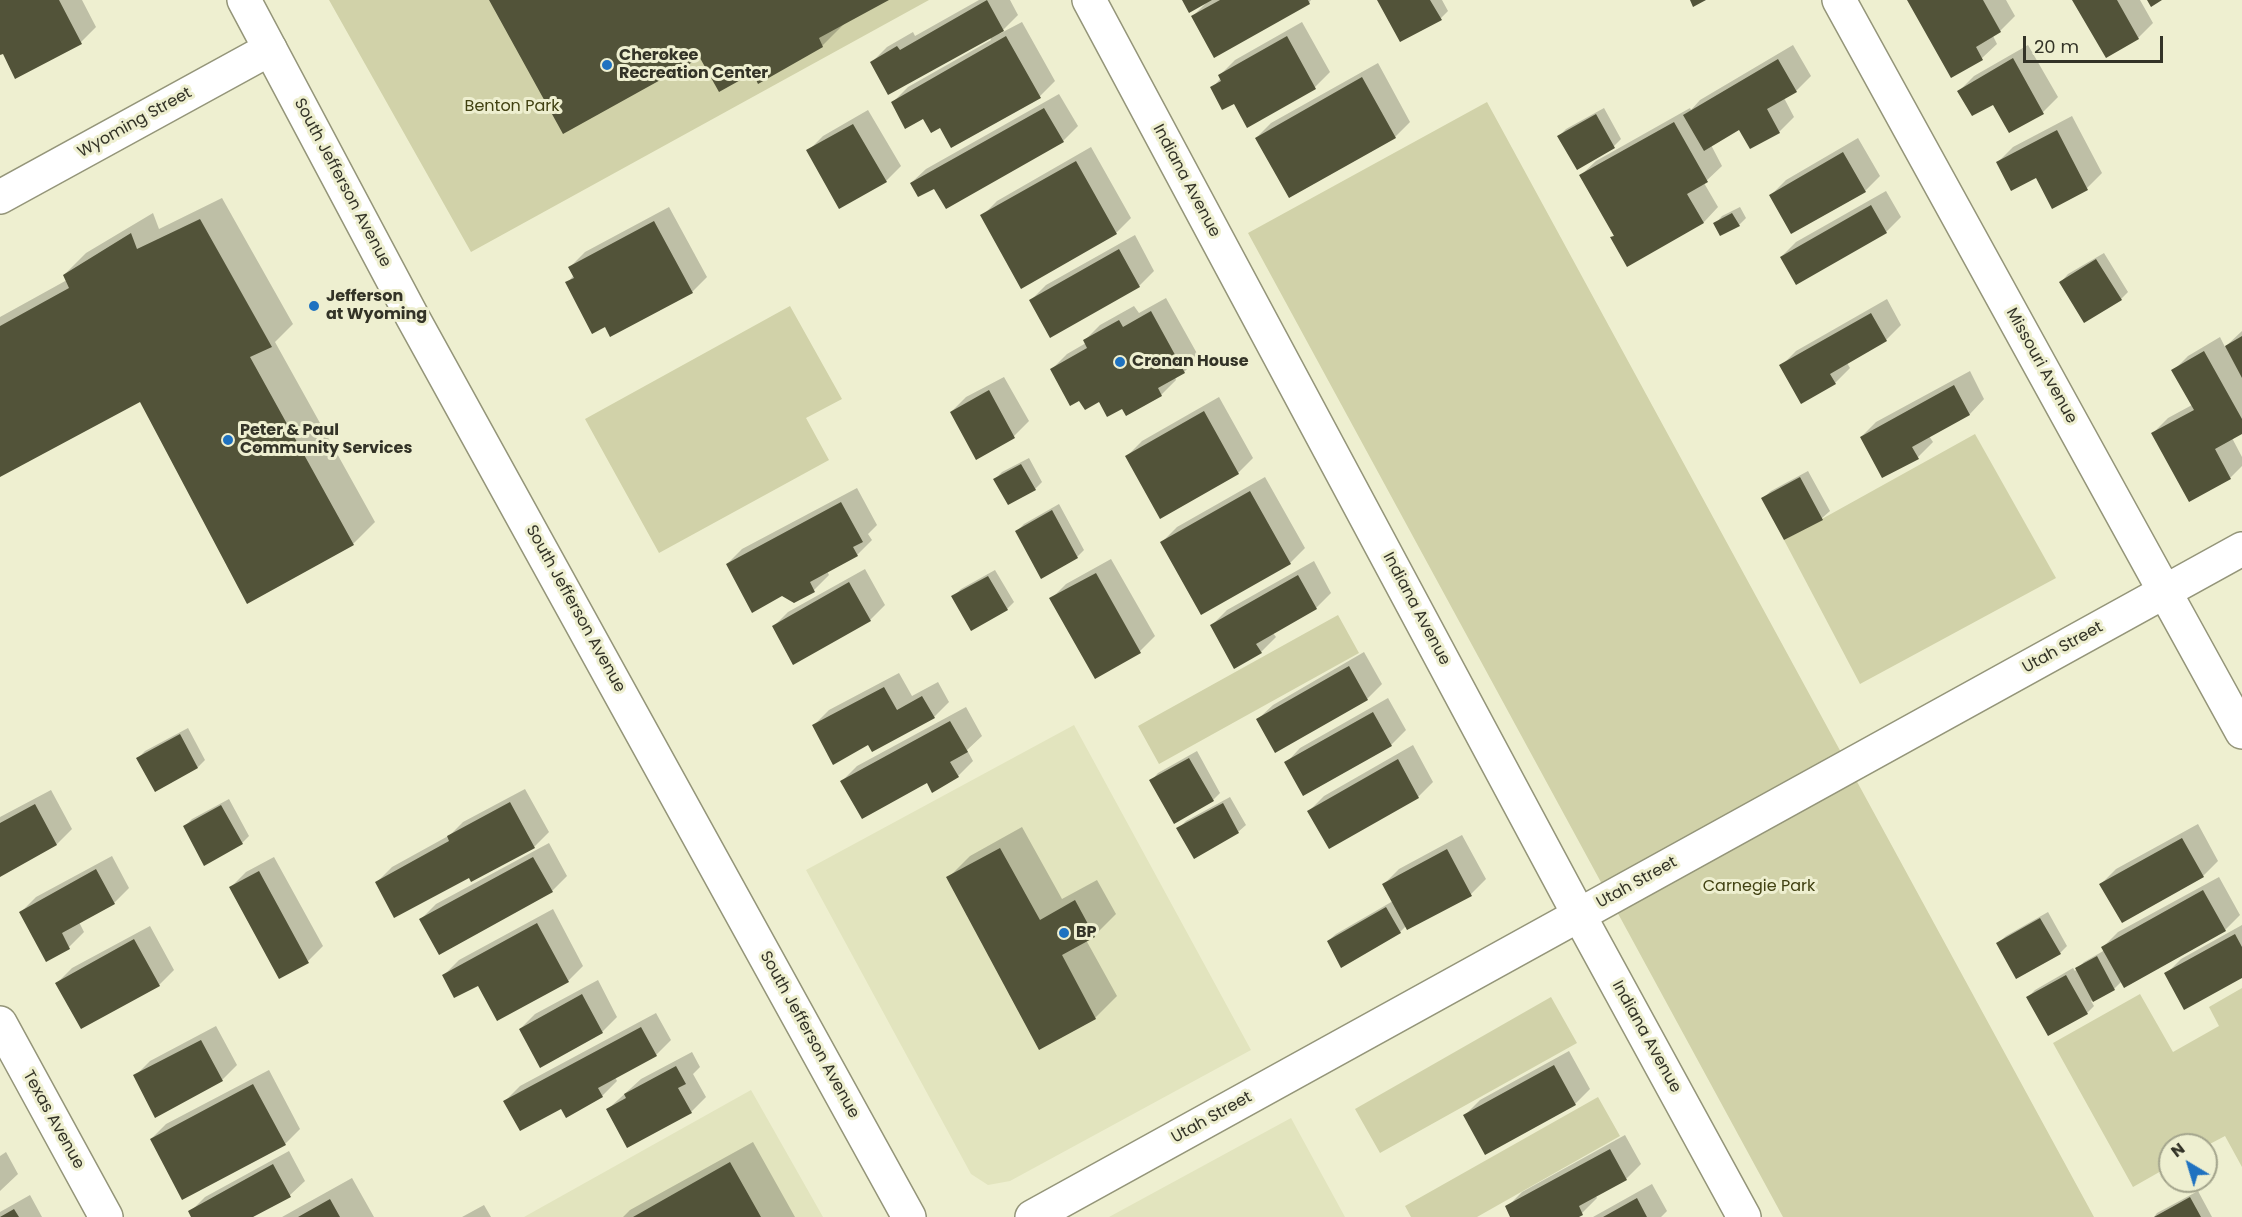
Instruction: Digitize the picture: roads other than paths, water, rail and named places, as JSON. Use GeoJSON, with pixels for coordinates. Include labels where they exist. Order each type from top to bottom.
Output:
{"type":"FeatureCollection","features":[{"type":"Feature","properties":{"kind":"street","name":"South Jefferson Avenue"},"geometry":{"type":"LineString","coordinates":[[244,0],[413,318],[909,1217]]}},
{"type":"Feature","properties":{"kind":"street","name":"Indiana Avenue"},"geometry":{"type":"LineString","coordinates":[[1089,0],[1579,915],[1744,1217]]}},
{"type":"Feature","properties":{"kind":"street","name":"Missouri Avenue"},"geometry":{"type":"LineString","coordinates":[[1839,0],[2242,732]]}},
{"type":"Feature","properties":{"kind":"street","name":"Wyoming Street"},"geometry":{"type":"LineString","coordinates":[[0,197],[270,49]]}},
{"type":"Feature","properties":{"kind":"street","name":"Utah Street"},"geometry":{"type":"LineString","coordinates":[[1032,1217],[2242,549]]}},
{"type":"Feature","properties":{"kind":"street","name":"Texas Avenue"},"geometry":{"type":"LineString","coordinates":[[0,1023],[106,1217]]}},
{"type":"Feature","properties":{"kind":"place","name":"Cherokee Recreation Center"},"geometry":{"type":"Point","coordinates":[607,65]}},
{"type":"Feature","properties":{"kind":"place","name":"Jefferson at Wyoming"},"geometry":{"type":"Point","coordinates":[314,306]}},
{"type":"Feature","properties":{"kind":"place","name":"Cronan House"},"geometry":{"type":"Point","coordinates":[1120,362]}},
{"type":"Feature","properties":{"kind":"place","name":"Peter & Paul Community Services"},"geometry":{"type":"Point","coordinates":[228,440]}},
{"type":"Feature","properties":{"kind":"place","name":"BP"},"geometry":{"type":"Point","coordinates":[1064,933]}},
{"type":"Feature","properties":{"kind":"park label","name":"Benton Park"},"geometry":{"type":"Point","coordinates":[512,107]}},
{"type":"Feature","properties":{"kind":"park label","name":"Carnegie Park"},"geometry":{"type":"Point","coordinates":[1759,887]}}]}
